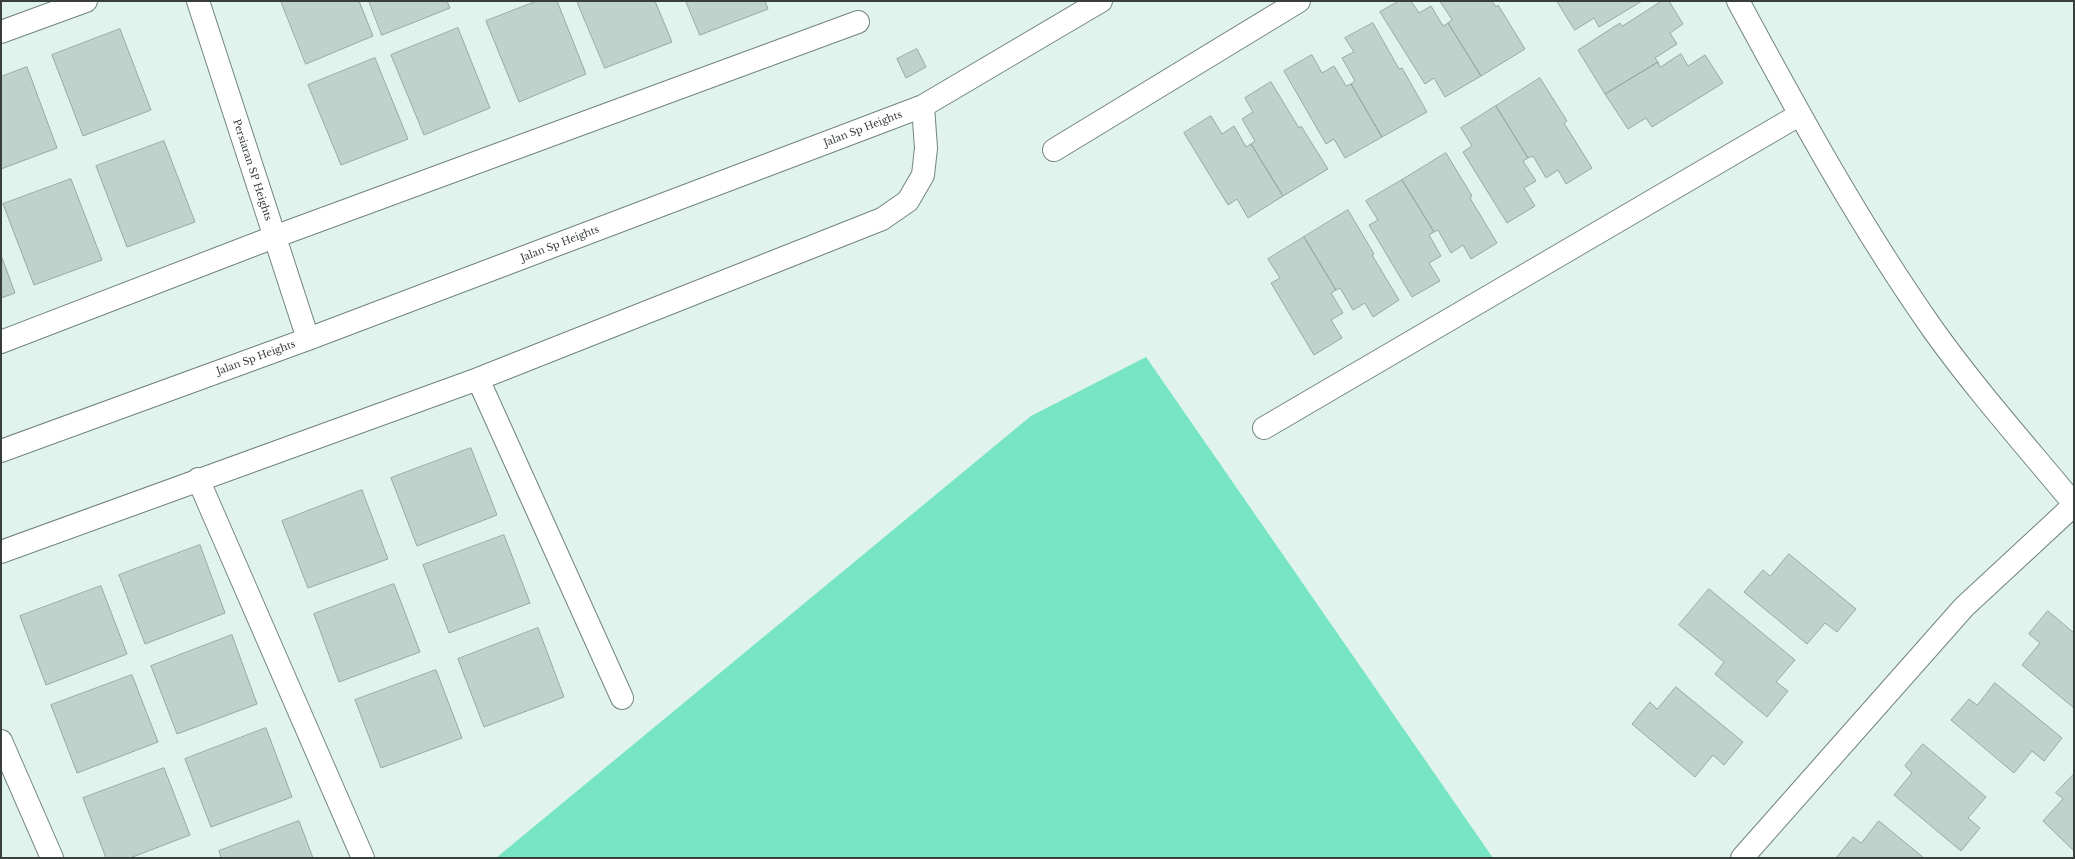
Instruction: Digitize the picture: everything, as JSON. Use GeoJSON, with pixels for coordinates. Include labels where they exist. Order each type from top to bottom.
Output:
{"type":"FeatureCollection","features":[{"type":"Feature","properties":{"kind":"street"},"geometry":{"type":"LineString","coordinates":[[1,32],[86,1]]}},
{"type":"Feature","properties":{"kind":"street","name":"Persiaran SP Heights"},"geometry":{"type":"LineString","coordinates":[[198,1],[308,339]]}},
{"type":"Feature","properties":{"kind":"street","name":"Jalan Sp Heights"},"geometry":{"type":"LineString","coordinates":[[1,451],[308,339],[923,106],[1101,1]]}},
{"type":"Feature","properties":{"kind":"street"},"geometry":{"type":"LineString","coordinates":[[1054,150],[1299,1]]}},
{"type":"Feature","properties":{"kind":"street"},"geometry":{"type":"LineString","coordinates":[[1738,1],[1799,114],[1871,238],[1935,332],[1996,411],[2074,504],[1964,607],[1742,858]]}},
{"type":"Feature","properties":{"kind":"street"},"geometry":{"type":"LineString","coordinates":[[1,342],[274,237],[858,22]]}},
{"type":"Feature","properties":{"kind":"street"},"geometry":{"type":"LineString","coordinates":[[1,552],[198,479],[478,379],[882,219],[908,201],[923,175],[926,148],[923,106]]}},
{"type":"Feature","properties":{"kind":"street"},"geometry":{"type":"LineString","coordinates":[[1264,428],[1799,114]]}},
{"type":"Feature","properties":{"kind":"street"},"geometry":{"type":"LineString","coordinates":[[478,379],[622,698]]}},
{"type":"Feature","properties":{"kind":"street"},"geometry":{"type":"LineString","coordinates":[[198,479],[363,858]]}},
{"type":"Feature","properties":{"kind":"street"},"geometry":{"type":"LineString","coordinates":[[1,741],[52,858]]}},
{"type":"Feature","properties":{"kind":"green space"},"geometry":{"type":"Polygon","coordinates":[[[1146,357],[1493,858],[496,858],[1031,416],[1146,357]]]}},
{"type":"Feature","properties":{"kind":"building"},"geometry":{"type":"Polygon","coordinates":[[[281,1],[359,1],[373,36],[306,64],[281,1]]]}},
{"type":"Feature","properties":{"kind":"building"},"geometry":{"type":"Polygon","coordinates":[[[369,1],[447,1],[450,8],[382,35],[369,1]]]}},
{"type":"Feature","properties":{"kind":"building"},"geometry":{"type":"Polygon","coordinates":[[[537,1],[557,1],[586,74],[519,102],[486,21],[537,1]]]}},
{"type":"Feature","properties":{"kind":"building"},"geometry":{"type":"Polygon","coordinates":[[[577,1],[655,1],[672,42],[605,68],[577,1]]]}},
{"type":"Feature","properties":{"kind":"building"},"geometry":{"type":"Polygon","coordinates":[[[686,1],[765,1],[768,9],[700,35],[686,1]]]}},
{"type":"Feature","properties":{"kind":"building"},"geometry":{"type":"Polygon","coordinates":[[[1399,1],[1411,1],[1419,13],[1431,6],[1443,26],[1448,23],[1481,76],[1445,97],[1434,78],[1425,84],[1380,12],[1399,1]]]}},
{"type":"Feature","properties":{"kind":"building"},"geometry":{"type":"Polygon","coordinates":[[[1440,1],[1492,1],[1496,7],[1498,5],[1525,49],[1481,76],[1448,23],[1452,20],[1440,1]]]}},
{"type":"Feature","properties":{"kind":"building"},"geometry":{"type":"Polygon","coordinates":[[[1557,1],[1642,1],[1599,27],[1594,18],[1575,30],[1557,1]]]}},
{"type":"Feature","properties":{"kind":"building"},"geometry":{"type":"Polygon","coordinates":[[[1662,1],[1669,1],[1683,24],[1670,33],[1677,44],[1655,58],[1658,62],[1605,94],[1578,50],[1620,23],[1622,26],[1662,1]]]}},
{"type":"Feature","properties":{"kind":"building"},"geometry":{"type":"Polygon","coordinates":[[[1373,23],[1399,69],[1402,68],[1427,112],[1382,137],[1351,84],[1355,81],[1342,58],[1354,52],[1345,38],[1373,23]]]}},
{"type":"Feature","properties":{"kind":"building"},"geometry":{"type":"Polygon","coordinates":[[[458,28],[490,108],[424,135],[391,55],[458,28]]]}},
{"type":"Feature","properties":{"kind":"building"},"geometry":{"type":"Polygon","coordinates":[[[120,29],[151,110],[83,136],[52,55],[120,29]]]}},
{"type":"Feature","properties":{"kind":"building"},"geometry":{"type":"Polygon","coordinates":[[[917,49],[926,67],[906,78],[897,59],[917,49]]]}},
{"type":"Feature","properties":{"kind":"building"},"geometry":{"type":"Polygon","coordinates":[[[1681,54],[1688,66],[1705,55],[1723,83],[1652,127],[1646,118],[1628,129],[1605,94],[1658,62],[1660,67],[1681,54]]]}},
{"type":"Feature","properties":{"kind":"building"},"geometry":{"type":"Polygon","coordinates":[[[1312,55],[1322,73],[1334,66],[1346,86],[1351,84],[1382,137],[1345,158],[1334,139],[1326,144],[1284,71],[1312,55]]]}},
{"type":"Feature","properties":{"kind":"building"},"geometry":{"type":"Polygon","coordinates":[[[375,58],[408,139],[341,165],[308,85],[375,58]]]}},
{"type":"Feature","properties":{"kind":"building"},"geometry":{"type":"Polygon","coordinates":[[[27,67],[57,148],[1,169],[1,77],[27,67]]]}},
{"type":"Feature","properties":{"kind":"building"},"geometry":{"type":"Polygon","coordinates":[[[1540,78],[1567,121],[1564,123],[1592,168],[1566,184],[1558,170],[1546,178],[1533,156],[1528,158],[1496,106],[1540,78]]]}},
{"type":"Feature","properties":{"kind":"building"},"geometry":{"type":"Polygon","coordinates":[[[1271,82],[1299,128],[1301,126],[1328,169],[1283,196],[1251,144],[1255,141],[1242,119],[1253,112],[1245,98],[1271,82]]]}},
{"type":"Feature","properties":{"kind":"building"},"geometry":{"type":"Polygon","coordinates":[[[1496,106],[1528,158],[1523,161],[1536,181],[1524,188],[1535,206],[1507,223],[1463,152],[1472,146],[1461,128],[1496,106]]]}},
{"type":"Feature","properties":{"kind":"building"},"geometry":{"type":"Polygon","coordinates":[[[1211,116],[1222,134],[1234,126],[1246,147],[1251,144],[1283,196],[1248,218],[1237,199],[1228,205],[1184,133],[1211,116]]]}},
{"type":"Feature","properties":{"kind":"building"},"geometry":{"type":"Polygon","coordinates":[[[164,141],[195,222],[127,247],[96,166],[164,141]]]}},
{"type":"Feature","properties":{"kind":"building"},"geometry":{"type":"Polygon","coordinates":[[[1446,153],[1472,196],[1470,198],[1497,243],[1471,259],[1463,245],[1451,253],[1438,230],[1434,232],[1402,180],[1446,153]]]}},
{"type":"Feature","properties":{"kind":"building"},"geometry":{"type":"Polygon","coordinates":[[[71,179],[102,260],[34,285],[3,204],[71,179]]]}},
{"type":"Feature","properties":{"kind":"building"},"geometry":{"type":"Polygon","coordinates":[[[1402,180],[1434,232],[1429,235],[1441,256],[1429,263],[1440,281],[1412,297],[1369,225],[1378,220],[1366,201],[1402,180]]]}},
{"type":"Feature","properties":{"kind":"building"},"geometry":{"type":"Polygon","coordinates":[[[1348,210],[1374,254],[1372,255],[1399,300],[1373,317],[1365,303],[1353,310],[1340,288],[1336,290],[1304,237],[1348,210]]]}},
{"type":"Feature","properties":{"kind":"building"},"geometry":{"type":"Polygon","coordinates":[[[1304,237],[1336,290],[1331,293],[1343,313],[1331,320],[1342,338],[1314,355],[1271,283],[1280,278],[1268,259],[1304,237]]]}},
{"type":"Feature","properties":{"kind":"building"},"geometry":{"type":"Polygon","coordinates":[[[1,255],[15,293],[1,298],[1,255]]]}},
{"type":"Feature","properties":{"kind":"building"},"geometry":{"type":"Polygon","coordinates":[[[471,448],[497,515],[417,546],[391,478],[471,448]]]}},
{"type":"Feature","properties":{"kind":"building"},"geometry":{"type":"Polygon","coordinates":[[[362,490],[388,559],[308,588],[282,521],[362,490]]]}},
{"type":"Feature","properties":{"kind":"building"},"geometry":{"type":"Polygon","coordinates":[[[504,535],[530,603],[449,633],[423,565],[504,535]]]}},
{"type":"Feature","properties":{"kind":"building"},"geometry":{"type":"Polygon","coordinates":[[[200,545],[225,613],[145,644],[119,575],[200,545]]]}},
{"type":"Feature","properties":{"kind":"building"},"geometry":{"type":"Polygon","coordinates":[[[1789,554],[1856,609],[1837,632],[1825,623],[1807,644],[1744,592],[1763,570],[1770,576],[1789,554]]]}},
{"type":"Feature","properties":{"kind":"building"},"geometry":{"type":"Polygon","coordinates":[[[394,584],[420,652],[339,682],[314,614],[394,584]]]}},
{"type":"Feature","properties":{"kind":"building"},"geometry":{"type":"Polygon","coordinates":[[[101,586],[127,654],[46,685],[20,616],[101,586]]]}},
{"type":"Feature","properties":{"kind":"building"},"geometry":{"type":"Polygon","coordinates":[[[1709,589],[1795,660],[1776,682],[1788,691],[1767,717],[1715,674],[1724,662],[1679,625],[1709,589]]]}},
{"type":"Feature","properties":{"kind":"building"},"geometry":{"type":"Polygon","coordinates":[[[2048,611],[2074,633],[2074,708],[2022,665],[2040,643],[2029,634],[2048,611]]]}},
{"type":"Feature","properties":{"kind":"building"},"geometry":{"type":"Polygon","coordinates":[[[538,628],[564,697],[484,727],[458,659],[538,628]]]}},
{"type":"Feature","properties":{"kind":"building"},"geometry":{"type":"Polygon","coordinates":[[[232,635],[257,704],[177,734],[151,666],[232,635]]]}},
{"type":"Feature","properties":{"kind":"building"},"geometry":{"type":"Polygon","coordinates":[[[436,670],[462,738],[381,768],[355,700],[436,670]]]}},
{"type":"Feature","properties":{"kind":"building"},"geometry":{"type":"Polygon","coordinates":[[[132,675],[158,742],[77,773],[51,705],[132,675]]]}},
{"type":"Feature","properties":{"kind":"building"},"geometry":{"type":"Polygon","coordinates":[[[1995,683],[2062,738],[2044,761],[2032,751],[2014,773],[1951,720],[1969,699],[1977,705],[1995,683]]]}},
{"type":"Feature","properties":{"kind":"building"},"geometry":{"type":"Polygon","coordinates":[[[1676,687],[1743,742],[1724,765],[1713,755],[1695,777],[1632,724],[1650,702],[1657,709],[1676,687]]]}},
{"type":"Feature","properties":{"kind":"building"},"geometry":{"type":"Polygon","coordinates":[[[266,728],[292,797],[211,827],[185,759],[266,728]]]}},
{"type":"Feature","properties":{"kind":"building"},"geometry":{"type":"Polygon","coordinates":[[[1923,744],[1986,797],[1968,818],[1980,828],[1961,851],[1894,795],[1912,773],[1905,766],[1923,744]]]}},
{"type":"Feature","properties":{"kind":"building"},"geometry":{"type":"Polygon","coordinates":[[[164,768],[190,835],[130,858],[106,858],[83,798],[164,768]]]}},
{"type":"Feature","properties":{"kind":"building"},"geometry":{"type":"Polygon","coordinates":[[[2074,774],[2074,851],[2043,821],[2063,799],[2056,793],[2074,774]]]}},
{"type":"Feature","properties":{"kind":"building"},"geometry":{"type":"Polygon","coordinates":[[[299,821],[313,858],[221,858],[219,851],[299,821]]]}},
{"type":"Feature","properties":{"kind":"building"},"geometry":{"type":"Polygon","coordinates":[[[1879,821],[1924,858],[1836,858],[1853,837],[1861,843],[1879,821]]]}}]}
